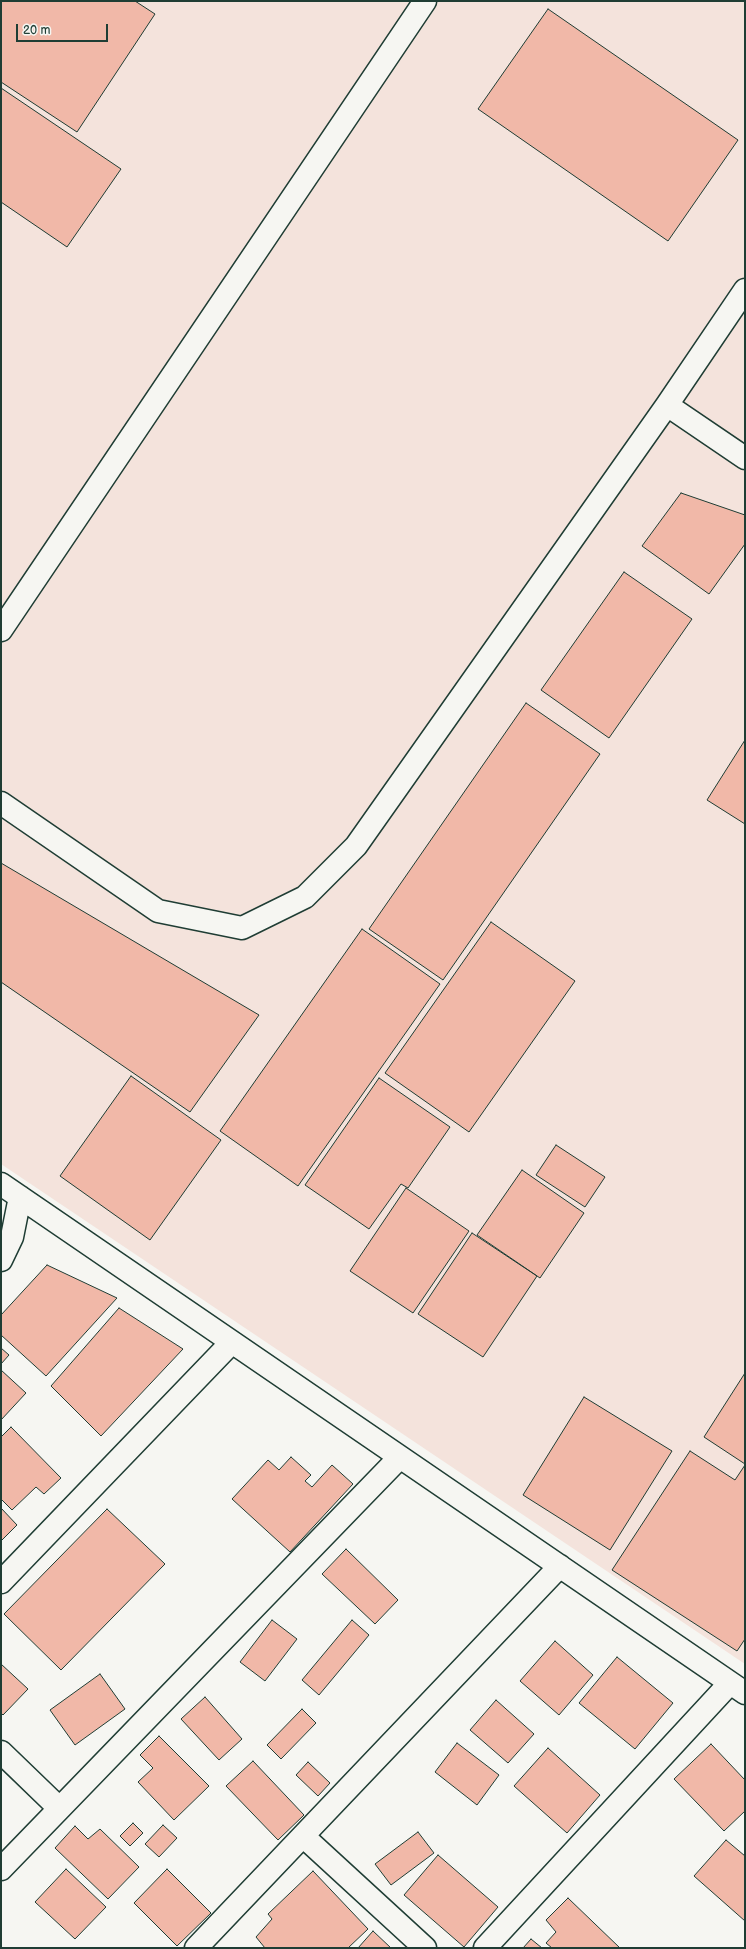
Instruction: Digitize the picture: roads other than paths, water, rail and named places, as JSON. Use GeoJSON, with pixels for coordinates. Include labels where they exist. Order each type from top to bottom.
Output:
{"type":"FeatureCollection","features":[{"type":"Feature","properties":{"kind":"street"},"geometry":{"type":"LineString","coordinates":[[1,630],[424,1]]}},
{"type":"Feature","properties":{"kind":"street"},"geometry":{"type":"LineString","coordinates":[[1,803],[158,911],[242,928],[305,897],[356,846],[667,405],[745,290]]}},
{"type":"Feature","properties":{"kind":"street"},"geometry":{"type":"LineString","coordinates":[[667,405],[745,458]]}},
{"type":"Feature","properties":{"kind":"street"},"geometry":{"type":"LineString","coordinates":[[1,1184],[560,1566],[740,1687],[485,1948]]}},
{"type":"Feature","properties":{"kind":"street"},"geometry":{"type":"LineString","coordinates":[[1,1260],[12,1237],[20,1198]]}},
{"type":"Feature","properties":{"kind":"street"},"geometry":{"type":"LineString","coordinates":[[1,1582],[232,1342]]}},
{"type":"Feature","properties":{"kind":"street"},"geometry":{"type":"LineString","coordinates":[[1,1869],[400,1457]]}},
{"type":"Feature","properties":{"kind":"street"},"geometry":{"type":"LineString","coordinates":[[196,1948],[560,1566]]}},
{"type":"Feature","properties":{"kind":"street"},"geometry":{"type":"LineString","coordinates":[[1,1752],[59,1808]]}},
{"type":"Feature","properties":{"kind":"street"},"geometry":{"type":"LineString","coordinates":[[303,1836],[425,1948]]}}]}
